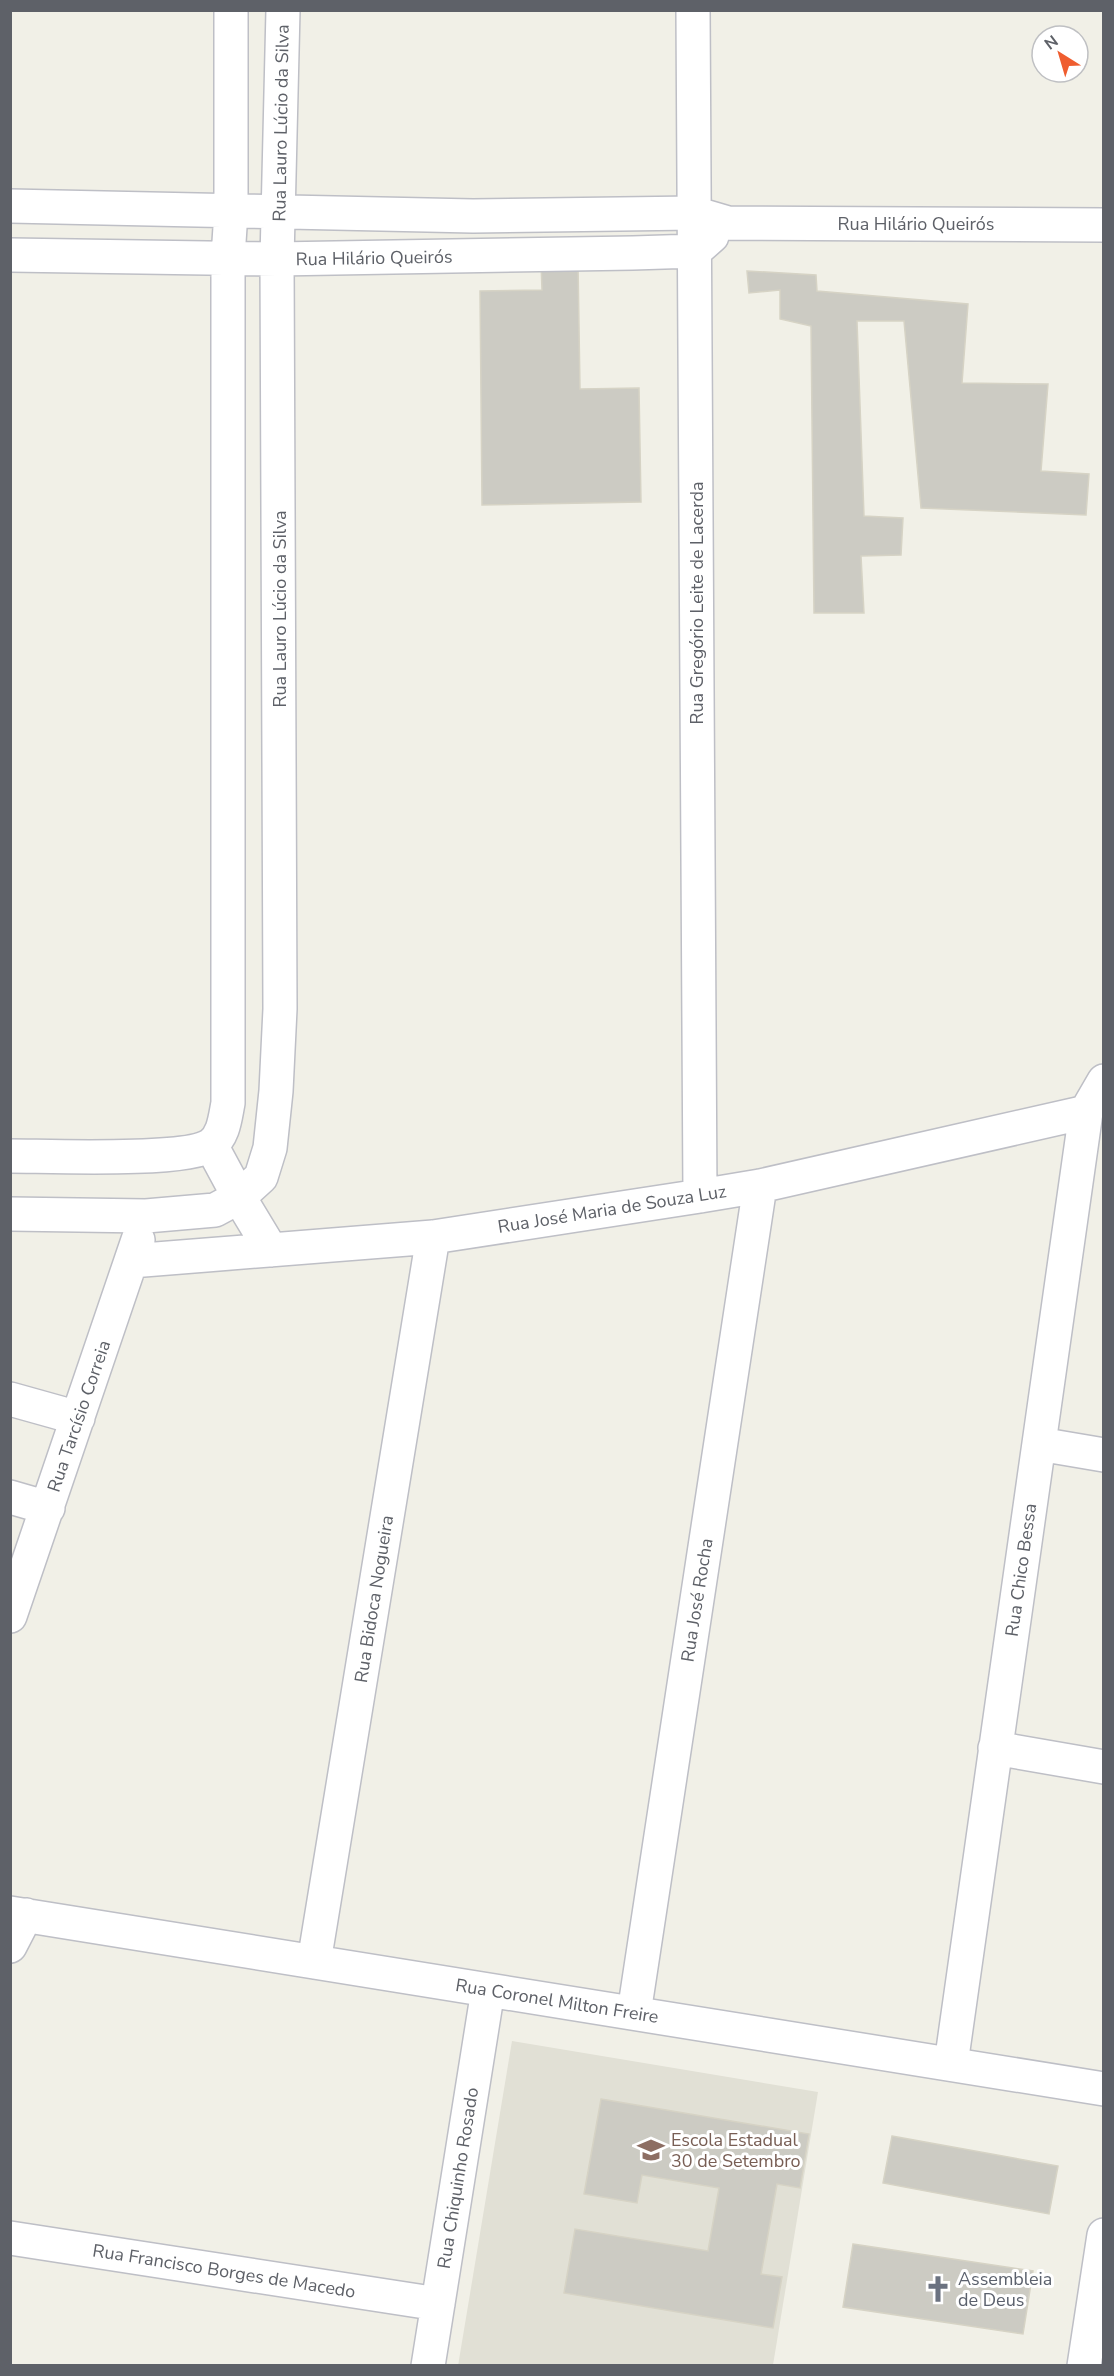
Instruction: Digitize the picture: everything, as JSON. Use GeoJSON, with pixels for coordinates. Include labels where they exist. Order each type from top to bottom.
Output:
{"type":"FeatureCollection","features":[{"type":"Feature","properties":{"kind":"street"},"geometry":{"type":"LineString","coordinates":[[10,1156],[161,1155],[194,1152],[212,1145],[222,1132],[228,1103],[228,257],[231,212],[231,10]]}},
{"type":"Feature","properties":{"kind":"street","name":"Rua Lauro Lúcio da Silva"},"geometry":{"type":"LineString","coordinates":[[239,1197],[261,1177],[270,1148],[276,1090],[280,998],[277,259],[283,10]]}},
{"type":"Feature","properties":{"kind":"street","name":"Rua Gregório Leite de Lacerda"},"geometry":{"type":"LineString","coordinates":[[693,10],[700,1196]]}},
{"type":"Feature","properties":{"kind":"street","name":"Rua Hilário Queirós"},"geometry":{"type":"LineString","coordinates":[[10,206],[473,216],[694,213],[728,223],[1104,225]]}},
{"type":"Feature","properties":{"kind":"street"},"geometry":{"type":"LineString","coordinates":[[467,257],[473,216]]}},
{"type":"Feature","properties":{"kind":"street"},"geometry":{"type":"LineString","coordinates":[[694,250],[728,223]]}},
{"type":"Feature","properties":{"kind":"street","name":"Rua Hilário Queirós"},"geometry":{"type":"LineString","coordinates":[[10,255],[277,259],[467,257],[694,250]]}},
{"type":"Feature","properties":{"kind":"street"},"geometry":{"type":"LineString","coordinates":[[228,657],[280,656]]}},
{"type":"Feature","properties":{"kind":"street","name":"Rua Chico Bessa"},"geometry":{"type":"LineString","coordinates":[[951,2064],[1086,1112],[1104,1081]]}},
{"type":"Feature","properties":{"kind":"street","name":"Rua José Maria de Souza Luz"},"geometry":{"type":"LineString","coordinates":[[131,1261],[433,1236],[700,1196],[760,1186],[1086,1112]]}},
{"type":"Feature","properties":{"kind":"street"},"geometry":{"type":"LineString","coordinates":[[212,1145],[239,1197],[271,1250]]}},
{"type":"Feature","properties":{"kind":"street","name":"Rua José Rocha"},"geometry":{"type":"LineString","coordinates":[[634,2013],[760,1186]]}},
{"type":"Feature","properties":{"kind":"street"},"geometry":{"type":"LineString","coordinates":[[10,1214],[146,1216],[215,1210],[239,1197]]}},
{"type":"Feature","properties":{"kind":"street","name":"Rua Tarcísio Correia"},"geometry":{"type":"LineString","coordinates":[[10,1616],[146,1216]]}},
{"type":"Feature","properties":{"kind":"street","name":"Rua Bidoca Nogueira"},"geometry":{"type":"LineString","coordinates":[[314,1962],[433,1236]]}},
{"type":"Feature","properties":{"kind":"street"},"geometry":{"type":"LineString","coordinates":[[10,1399],[78,1418]]}},
{"type":"Feature","properties":{"kind":"street"},"geometry":{"type":"LineString","coordinates":[[1038,1444],[1104,1455]]}},
{"type":"Feature","properties":{"kind":"street"},"geometry":{"type":"LineString","coordinates":[[10,1497],[48,1508]]}},
{"type":"Feature","properties":{"kind":"street"},"geometry":{"type":"LineString","coordinates":[[995,1748],[1104,1767]]}},
{"type":"Feature","properties":{"kind":"street"},"geometry":{"type":"LineString","coordinates":[[10,1946],[18,1914]]}},
{"type":"Feature","properties":{"kind":"street","name":"Rua Coronel Milton Freire"},"geometry":{"type":"LineString","coordinates":[[18,1914],[1104,2089]]}},
{"type":"Feature","properties":{"kind":"street","name":"Rua Chiquinho Rosado"},"geometry":{"type":"LineString","coordinates":[[428,2366],[488,1990]]}},
{"type":"Feature","properties":{"kind":"street"},"geometry":{"type":"LineString","coordinates":[[1084,2366],[1104,2235]]}},
{"type":"Feature","properties":{"kind":"street","name":"Rua Francisco Borges de Macedo"},"geometry":{"type":"LineString","coordinates":[[10,2238],[438,2304]]}},
{"type":"Feature","properties":{"kind":"shaded area","name":"Escola Estadual 30 de Setembro"},"geometry":{"type":"Polygon","coordinates":[[[512,2041],[818,2092],[773,2365],[458,2366],[512,2041]]]}},
{"type":"Feature","properties":{"kind":"building"},"geometry":{"type":"Polygon","coordinates":[[[541,263],[578,263],[580,389],[639,388],[641,502],[482,505],[480,291],[542,290],[541,263]]]}},
{"type":"Feature","properties":{"kind":"building"},"geometry":{"type":"Polygon","coordinates":[[[747,271],[816,275],[817,291],[968,304],[962,383],[1048,384],[1041,471],[1089,474],[1086,515],[921,508],[904,321],[857,321],[864,516],[903,518],[901,555],[861,556],[864,613],[814,613],[811,326],[780,319],[780,290],[749,293],[747,271]]]}},
{"type":"Feature","properties":{"kind":"building"},"geometry":{"type":"Polygon","coordinates":[[[601,2099],[809,2134],[800,2188],[777,2184],[761,2274],[782,2277],[773,2328],[564,2293],[575,2229],[708,2251],[719,2188],[642,2175],[637,2203],[584,2194],[601,2099]]]}},
{"type":"Feature","properties":{"kind":"building"},"geometry":{"type":"Polygon","coordinates":[[[892,2136],[1058,2166],[1049,2214],[883,2183],[892,2136]]]}},
{"type":"Feature","properties":{"kind":"building","name":"Assembleia de Deus"},"geometry":{"type":"Polygon","coordinates":[[[853,2244],[1033,2271],[1023,2334],[843,2307],[853,2244]]]}},
{"type":"Feature","properties":{"kind":"place","name":"Escola Estadual 30 de Setembro"},"geometry":{"type":"Point","coordinates":[651,2150]}},
{"type":"Feature","properties":{"kind":"place","name":"Assembleia de Deus"},"geometry":{"type":"Point","coordinates":[938,2289]}}]}
